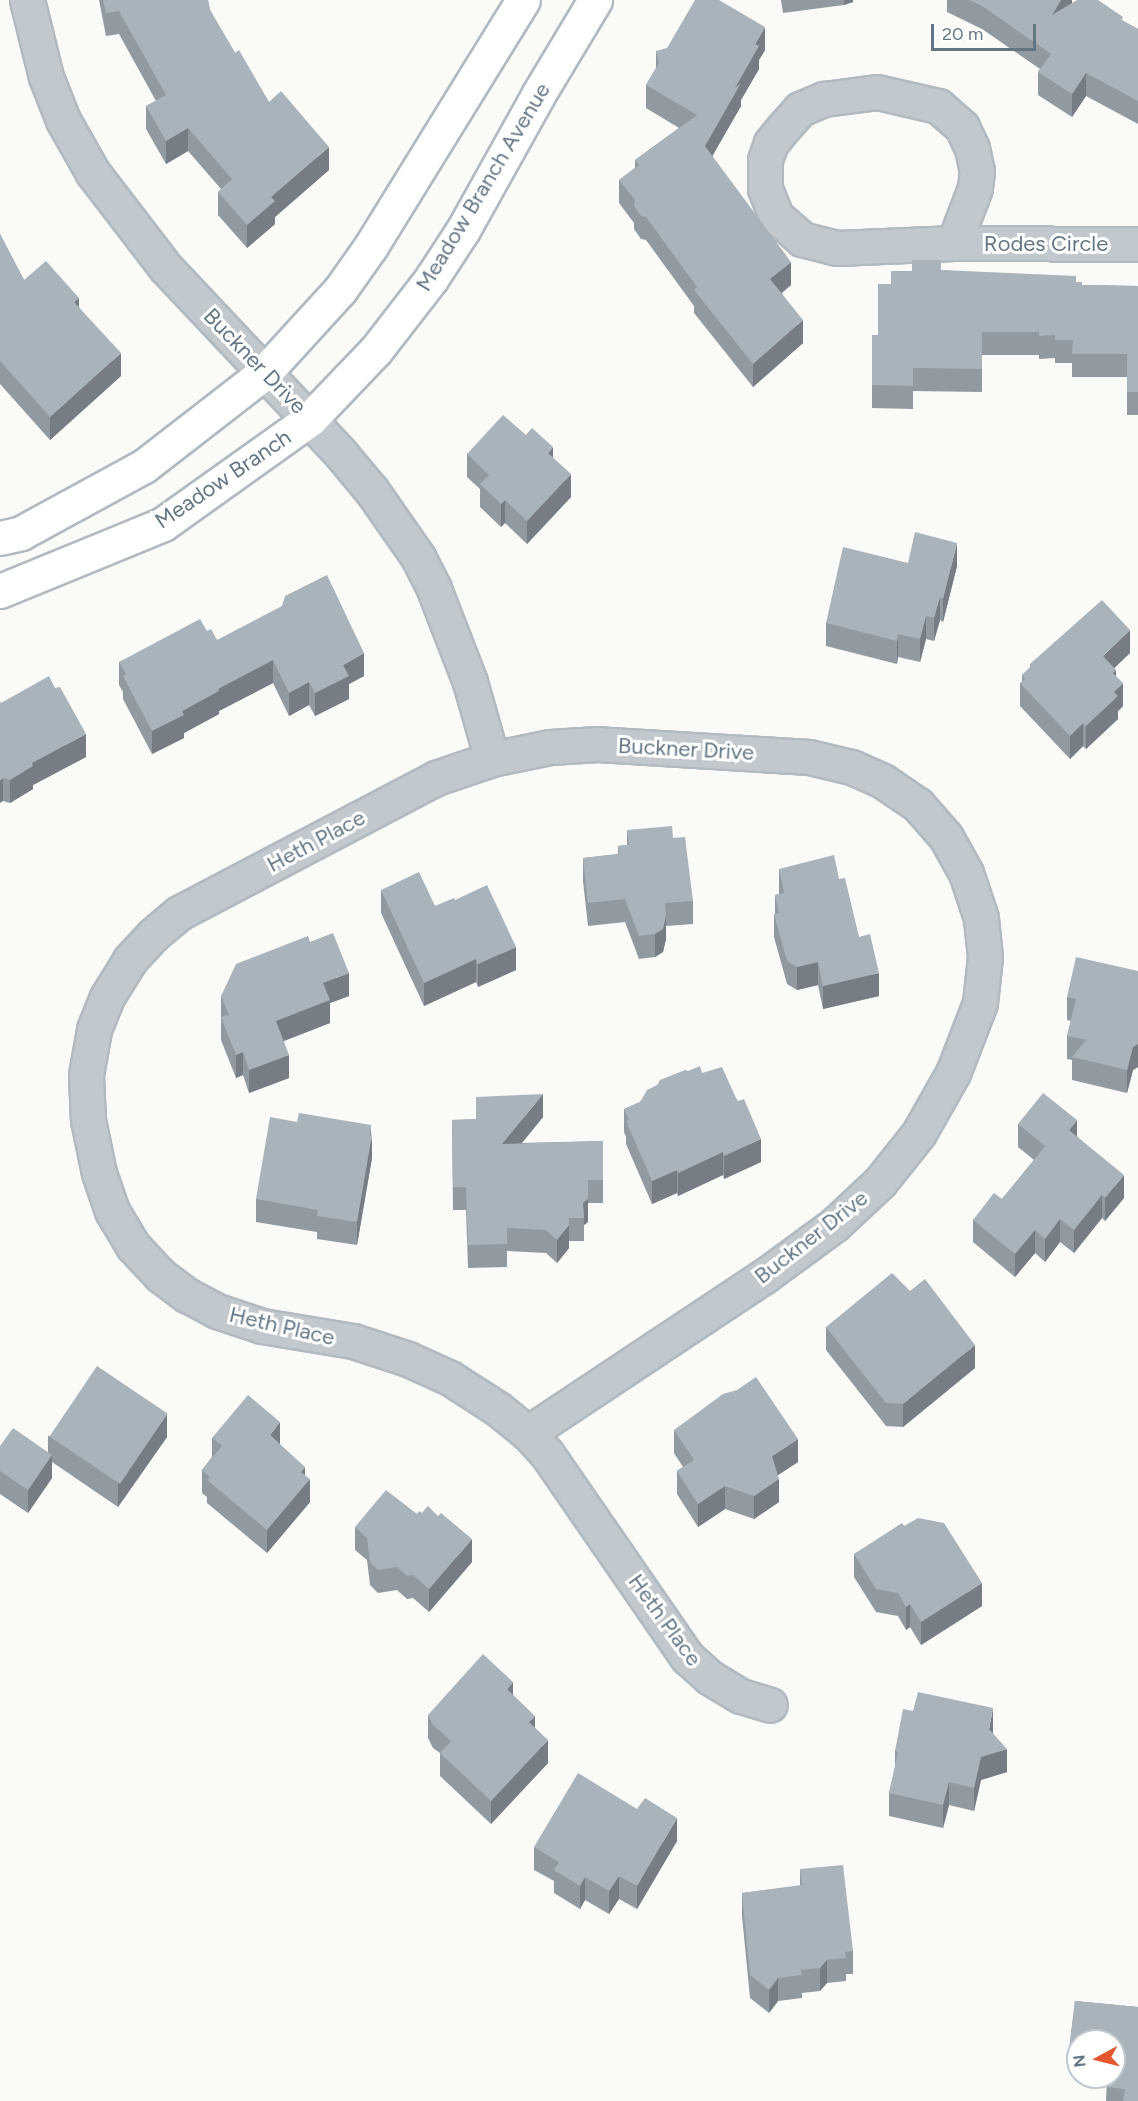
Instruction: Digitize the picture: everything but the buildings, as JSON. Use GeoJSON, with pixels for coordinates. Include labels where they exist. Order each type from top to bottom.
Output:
{"type":"FeatureCollection","features":[{"type":"Feature","properties":{"kind":"main road"},"geometry":{"type":"LineString","coordinates":[[0,538],[21,533],[144,466],[265,372],[340,290],[371,246],[523,0]]}},
{"type":"Feature","properties":{"kind":"main road","name":"Meadow Branch Avenue"},"geometry":{"type":"LineString","coordinates":[[310,419],[376,350],[431,279],[463,230],[538,95],[595,0]]}},
{"type":"Feature","properties":{"kind":"main road","name":"Meadow Branch"},"geometry":{"type":"LineString","coordinates":[[0,591],[163,524],[310,419]]}},
{"type":"Feature","properties":{"kind":"street","name":"Buckner Drive"},"geometry":{"type":"LineString","coordinates":[[27,0],[46,77],[63,120],[93,173],[165,267],[310,419],[372,491],[418,557],[434,589],[470,682],[492,759],[550,747],[598,744],[799,756],[851,767],[883,781],[918,805],[946,837],[966,873],[981,918],[985,957],[980,1003],[953,1073],[919,1133],[880,1182],[834,1225],[763,1277],[528,1433]]}},
{"type":"Feature","properties":{"kind":"street","name":"Rodes Circle"},"geometry":{"type":"LineString","coordinates":[[954,243],[975,188],[977,171],[972,148],[962,127],[938,106],[877,92],[824,99],[800,109],[771,144],[765,160],[765,189],[776,216],[802,239],[837,248],[954,243],[1138,244]]}},
{"type":"Feature","properties":{"kind":"street","name":"Heth Place"},"geometry":{"type":"LineString","coordinates":[[492,759],[436,778],[179,913],[153,935],[130,960],[107,997],[94,1030],[86,1075],[88,1120],[99,1173],[112,1211],[133,1246],[160,1275],[187,1295],[217,1311],[262,1326],[353,1341],[408,1359],[450,1378],[498,1409],[528,1433],[547,1454],[687,1657],[717,1682],[741,1696],[770,1705]]}}]}
